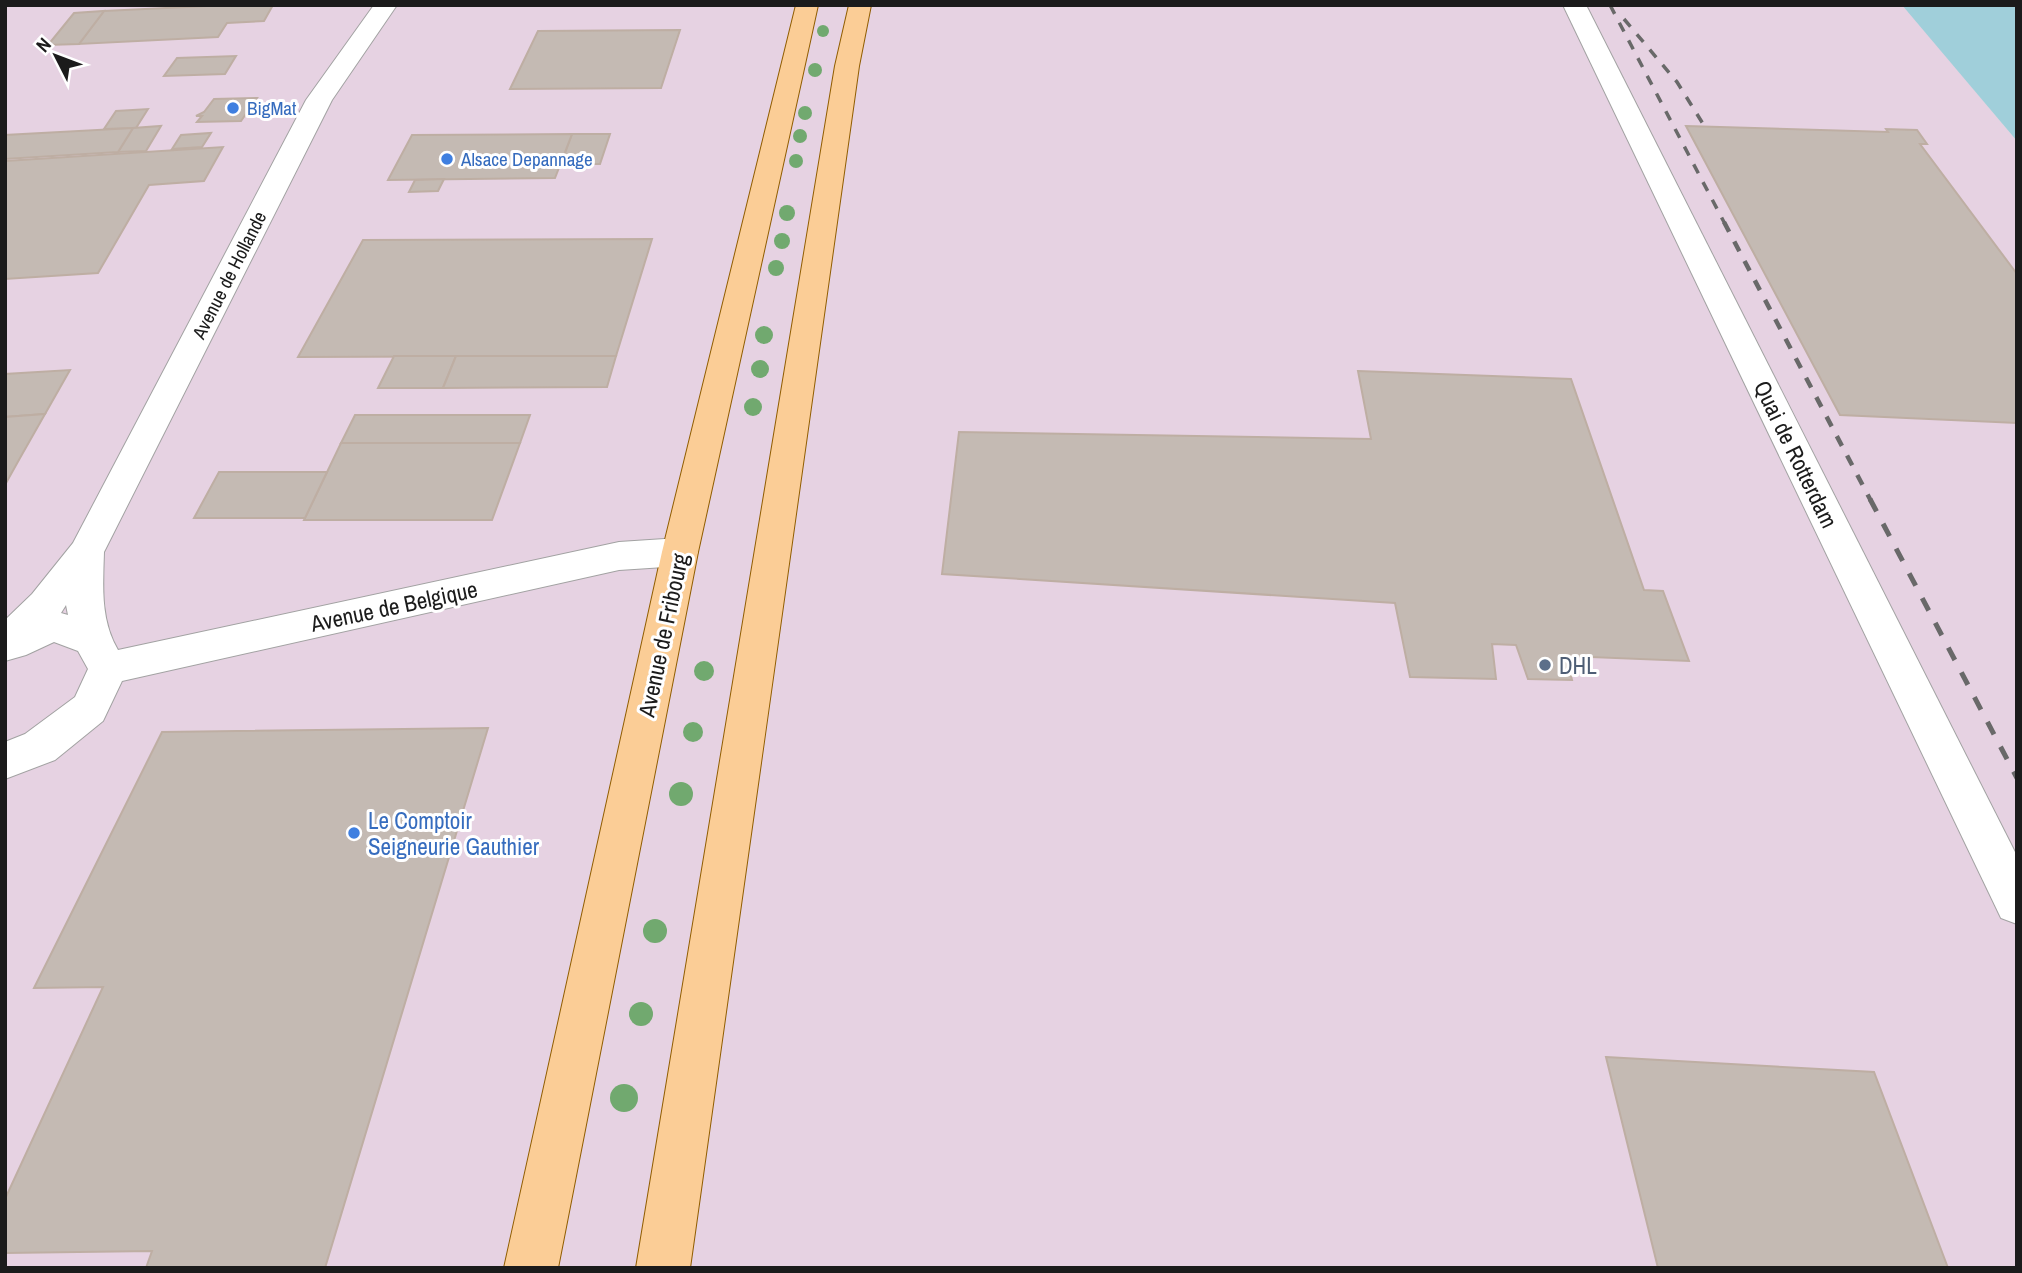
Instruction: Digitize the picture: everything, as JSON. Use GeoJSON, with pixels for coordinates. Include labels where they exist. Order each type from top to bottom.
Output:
{"type":"FeatureCollection","features":[{"type":"Feature","properties":{"kind":"main road","name":"Avenue de Fribourg"},"geometry":{"type":"LineString","coordinates":[[531,1268],[680,552],[807,5]]}},
{"type":"Feature","properties":{"kind":"main road"},"geometry":{"type":"LineString","coordinates":[[663,1268],[847,66],[860,5]]}},
{"type":"Feature","properties":{"kind":"street","name":"Avenue de Hollande"},"geometry":{"type":"LineString","coordinates":[[5,646],[45,605],[86,552],[319,100],[386,5]]}},
{"type":"Feature","properties":{"kind":"street","name":"Quai de Rotterdam"},"geometry":{"type":"LineString","coordinates":[[1574,5],[2017,903]]}},
{"type":"Feature","properties":{"kind":"street","name":"Avenue de Hollande"},"geometry":{"type":"LineString","coordinates":[[86,552],[83,599],[100,654]]}},
{"type":"Feature","properties":{"kind":"street","name":"Avenue de Belgique"},"geometry":{"type":"LineString","coordinates":[[100,654],[619,556],[680,552]]}},
{"type":"Feature","properties":{"kind":"street"},"geometry":{"type":"LineString","coordinates":[[5,646],[52,625],[100,654],[89,709],[40,747],[5,761]]}},
{"type":"Feature","properties":{"kind":"shaded area"},"geometry":{"type":"Polygon","coordinates":[[[5,5],[1903,5],[2017,141],[2017,1268],[5,1268],[5,5]]]}},
{"type":"Feature","properties":{"kind":"water"},"geometry":{"type":"Polygon","coordinates":[[[1902,5],[2017,5],[2017,141],[1902,5]]]}},
{"type":"Feature","properties":{"kind":"building"},"geometry":{"type":"Polygon","coordinates":[[[273,5],[264,21],[227,23],[218,37],[79,44],[104,11],[273,5]]]}},
{"type":"Feature","properties":{"kind":"building"},"geometry":{"type":"Polygon","coordinates":[[[104,11],[79,44],[48,45],[74,13],[104,11]]]}},
{"type":"Feature","properties":{"kind":"building"},"geometry":{"type":"Polygon","coordinates":[[[680,30],[661,88],[510,89],[538,31],[680,30]]]}},
{"type":"Feature","properties":{"kind":"building"},"geometry":{"type":"Polygon","coordinates":[[[236,56],[225,74],[164,76],[177,58],[236,56]]]}},
{"type":"Feature","properties":{"kind":"building"},"geometry":{"type":"Polygon","coordinates":[[[257,98],[241,121],[197,122],[202,116],[196,116],[204,112],[214,99],[257,98]]]}},
{"type":"Feature","properties":{"kind":"building"},"geometry":{"type":"Polygon","coordinates":[[[148,109],[136,128],[104,129],[116,111],[148,109]]]}},
{"type":"Feature","properties":{"kind":"building"},"geometry":{"type":"Polygon","coordinates":[[[161,126],[146,151],[118,152],[133,128],[161,126]]]}},
{"type":"Feature","properties":{"kind":"building"},"geometry":{"type":"Polygon","coordinates":[[[1686,126],[1888,132],[1886,129],[1917,130],[1927,144],[1920,144],[2017,274],[2017,423],[1840,415],[1686,126]]]}},
{"type":"Feature","properties":{"kind":"building"},"geometry":{"type":"Polygon","coordinates":[[[133,128],[118,152],[5,159],[5,135],[133,128]]]}},
{"type":"Feature","properties":{"kind":"building"},"geometry":{"type":"Polygon","coordinates":[[[211,133],[202,147],[172,149],[181,135],[211,133]]]}},
{"type":"Feature","properties":{"kind":"building"},"geometry":{"type":"Polygon","coordinates":[[[572,134],[610,134],[600,164],[561,164],[572,134]]]}},
{"type":"Feature","properties":{"kind":"building"},"geometry":{"type":"Polygon","coordinates":[[[572,134],[555,178],[388,180],[412,135],[572,134]]]}},
{"type":"Feature","properties":{"kind":"building"},"geometry":{"type":"Polygon","coordinates":[[[223,147],[204,181],[149,185],[98,273],[5,279],[5,161],[223,147]]]}},
{"type":"Feature","properties":{"kind":"building"},"geometry":{"type":"Polygon","coordinates":[[[444,179],[438,191],[409,192],[415,180],[444,179]]]}},
{"type":"Feature","properties":{"kind":"building"},"geometry":{"type":"Polygon","coordinates":[[[652,239],[616,356],[298,357],[363,240],[652,239]]]}},
{"type":"Feature","properties":{"kind":"building"},"geometry":{"type":"Polygon","coordinates":[[[394,356],[456,356],[443,388],[378,388],[394,356]]]}},
{"type":"Feature","properties":{"kind":"building"},"geometry":{"type":"Polygon","coordinates":[[[456,356],[616,356],[607,387],[443,388],[456,356]]]}},
{"type":"Feature","properties":{"kind":"building"},"geometry":{"type":"Polygon","coordinates":[[[70,370],[45,414],[5,417],[5,374],[70,370]]]}},
{"type":"Feature","properties":{"kind":"building"},"geometry":{"type":"Polygon","coordinates":[[[1358,371],[1571,379],[1644,590],[1663,591],[1689,661],[1566,656],[1572,680],[1528,679],[1516,645],[1492,644],[1496,679],[1410,677],[1395,603],[942,574],[959,432],[1371,439],[1358,371]]]}},
{"type":"Feature","properties":{"kind":"building"},"geometry":{"type":"Polygon","coordinates":[[[45,414],[20,458],[5,485],[5,417],[45,414]]]}},
{"type":"Feature","properties":{"kind":"building"},"geometry":{"type":"Polygon","coordinates":[[[355,415],[530,415],[520,443],[341,443],[355,415]]]}},
{"type":"Feature","properties":{"kind":"building"},"geometry":{"type":"Polygon","coordinates":[[[341,443],[520,443],[492,520],[304,520],[341,443]]]}},
{"type":"Feature","properties":{"kind":"building"},"geometry":{"type":"Polygon","coordinates":[[[219,472],[327,472],[305,518],[194,518],[219,472]]]}},
{"type":"Feature","properties":{"kind":"building"},"geometry":{"type":"Polygon","coordinates":[[[488,728],[325,1268],[146,1268],[152,1251],[5,1253],[5,1199],[103,987],[34,988],[162,732],[488,728]]]}},
{"type":"Feature","properties":{"kind":"building"},"geometry":{"type":"Polygon","coordinates":[[[1606,1057],[1874,1072],[1948,1268],[1658,1268],[1606,1057]]]}},
{"type":"Feature","properties":{"kind":"railway"},"geometry":{"type":"LineString","coordinates":[[1610,5],[1725,224]]}},
{"type":"Feature","properties":{"kind":"railway"},"geometry":{"type":"LineString","coordinates":[[1624,19],[1677,82],[1705,127]]}},
{"type":"Feature","properties":{"kind":"railway"},"geometry":{"type":"LineString","coordinates":[[1724,222],[1871,501]]}},
{"type":"Feature","properties":{"kind":"railway"},"geometry":{"type":"LineString","coordinates":[[1870,499],[2017,778]]}},
{"type":"Feature","properties":{"kind":"place","name":"BigMat"},"geometry":{"type":"Point","coordinates":[233,108]}},
{"type":"Feature","properties":{"kind":"place","name":"Alsace Depannage"},"geometry":{"type":"Point","coordinates":[447,159]}},
{"type":"Feature","properties":{"kind":"place","name":"DHL"},"geometry":{"type":"Point","coordinates":[1545,665]}},
{"type":"Feature","properties":{"kind":"place","name":"Le Comptoir Seigneurie Gauthier"},"geometry":{"type":"Point","coordinates":[354,833]}}]}
